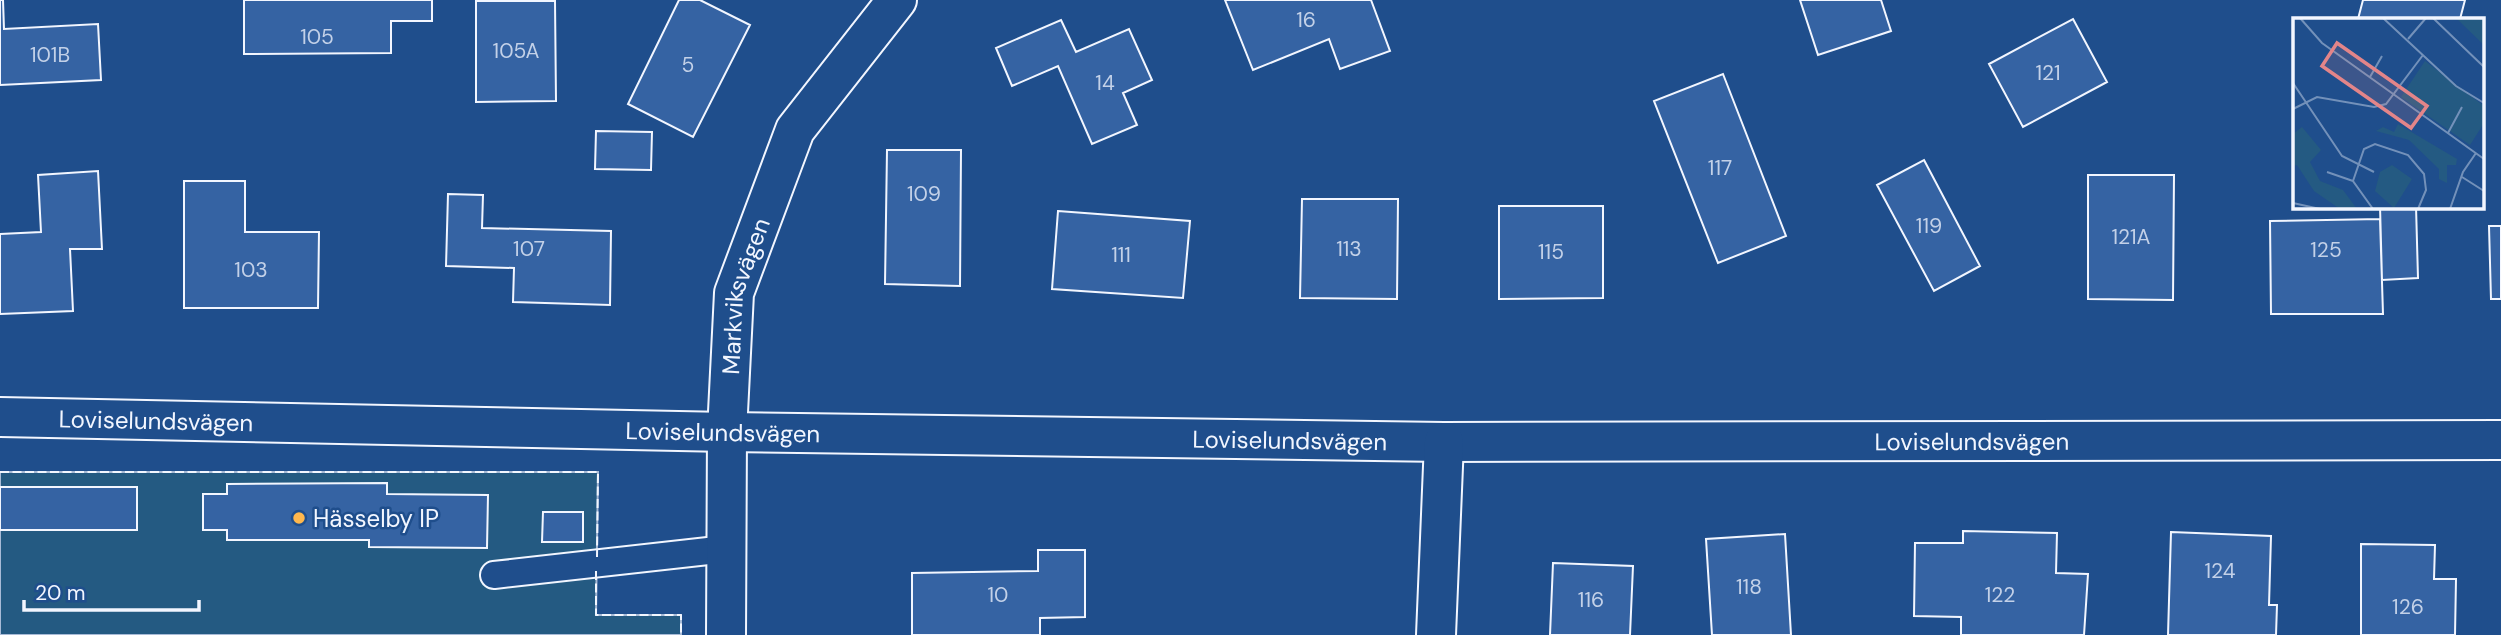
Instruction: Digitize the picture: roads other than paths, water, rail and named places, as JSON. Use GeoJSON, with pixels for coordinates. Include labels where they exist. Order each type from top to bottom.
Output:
{"type":"FeatureCollection","features":[{"type":"Feature","properties":{"kind":"street","name":"Markviksvägen"},"geometry":{"type":"LineString","coordinates":[[726,635],[727,432],[734,293],[795,130],[897,0]]}},
{"type":"Feature","properties":{"kind":"street","name":"Loviselundsvägen"},"geometry":{"type":"LineString","coordinates":[[0,417],[727,432],[1444,442],[2501,440]]}},
{"type":"Feature","properties":{"kind":"street"},"geometry":{"type":"LineString","coordinates":[[1436,635],[1444,442]]}},
{"type":"Feature","properties":{"kind":"lane"},"geometry":{"type":"LineString","coordinates":[[494,575],[726,549]]}},
{"type":"Feature","properties":{"kind":"place","name":"Hässelby IP"},"geometry":{"type":"Point","coordinates":[299,518]}}]}
